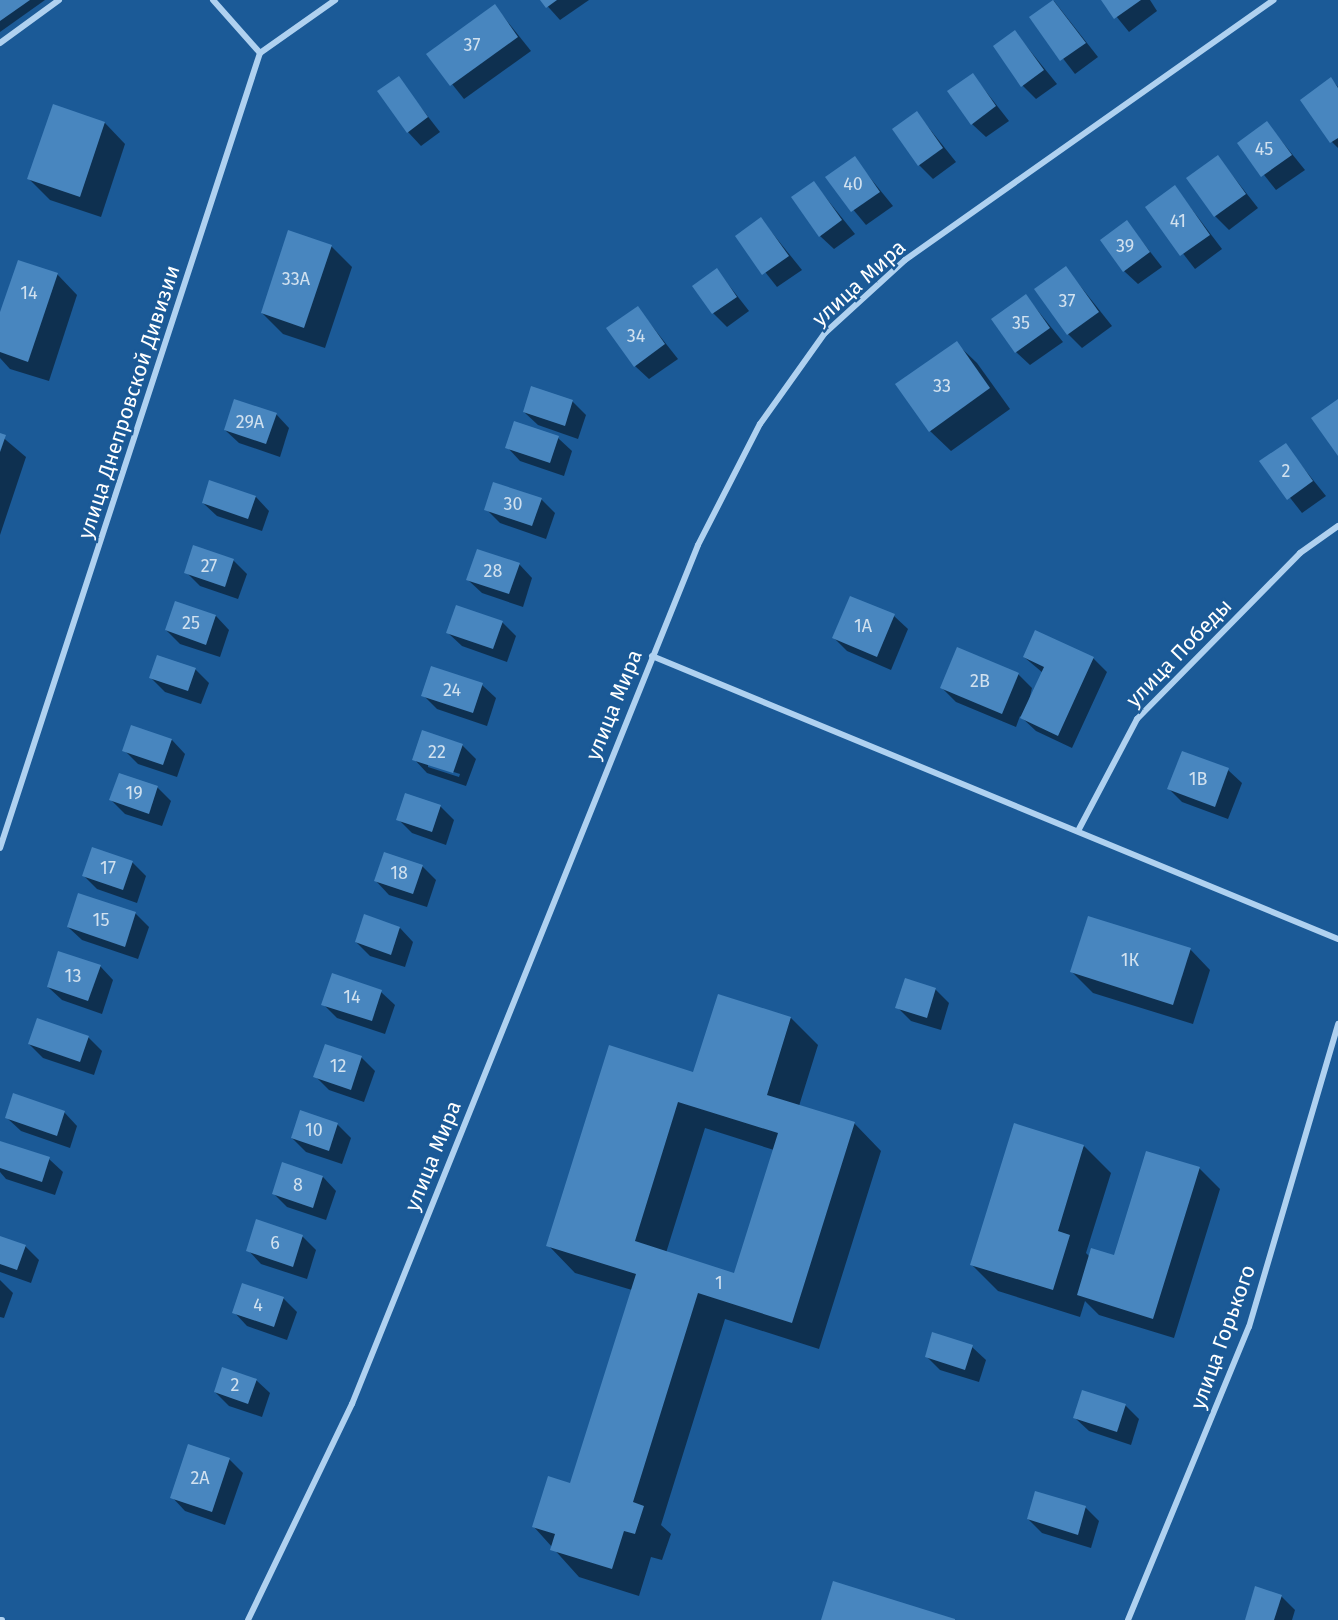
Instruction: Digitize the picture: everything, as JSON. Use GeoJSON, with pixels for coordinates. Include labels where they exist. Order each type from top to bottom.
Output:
{"type":"FeatureCollection","features":[{"type":"Feature","properties":{"kind":"street"},"geometry":{"type":"LineString","coordinates":[[0,43],[59,0]]}},
{"type":"Feature","properties":{"kind":"street"},"geometry":{"type":"LineString","coordinates":[[213,0],[260,53],[335,0]]}},
{"type":"Feature","properties":{"kind":"street","name":"улица Мира"},"geometry":{"type":"LineString","coordinates":[[248,1620],[352,1404],[698,545],[760,424],[825,333],[905,260],[1273,0]]}},
{"type":"Feature","properties":{"kind":"street","name":"улица Днепровской Дивизии"},"geometry":{"type":"LineString","coordinates":[[0,848],[260,53]]}},
{"type":"Feature","properties":{"kind":"street","name":"улица Победы"},"geometry":{"type":"LineString","coordinates":[[1078,831],[1137,719],[1300,553],[1338,526]]}},
{"type":"Feature","properties":{"kind":"street"},"geometry":{"type":"LineString","coordinates":[[652,656],[1338,939]]}},
{"type":"Feature","properties":{"kind":"street","name":"улица Горького"},"geometry":{"type":"LineString","coordinates":[[1128,1620],[1250,1327],[1338,1024]]}},
{"type":"Feature","properties":{"kind":"building"},"geometry":{"type":"Polygon","coordinates":[[[0,0],[30,0],[0,21],[0,0]]]}},
{"type":"Feature","properties":{"kind":"building"},"geometry":{"type":"Polygon","coordinates":[[[540,0],[557,0],[546,8],[540,0]]]}},
{"type":"Feature","properties":{"kind":"building"},"geometry":{"type":"Polygon","coordinates":[[[1053,0],[1086,43],[1060,61],[1029,17],[1053,0]]]}},
{"type":"Feature","properties":{"kind":"building"},"geometry":{"type":"Polygon","coordinates":[[[1101,0],[1141,0],[1114,19],[1101,0]]]}},
{"type":"Feature","properties":{"kind":"building"},"geometry":{"type":"Polygon","coordinates":[[[495,4],[518,37],[450,86],[426,54],[495,4]]]}},
{"type":"Feature","properties":{"kind":"building"},"geometry":{"type":"Polygon","coordinates":[[[1015,30],[1044,70],[1021,87],[993,46],[1015,30]]]}},
{"type":"Feature","properties":{"kind":"building"},"geometry":{"type":"Polygon","coordinates":[[[973,73],[996,106],[971,125],[947,91],[973,73]]]}},
{"type":"Feature","properties":{"kind":"building"},"geometry":{"type":"Polygon","coordinates":[[[399,76],[428,117],[407,133],[377,91],[399,76]]]}},
{"type":"Feature","properties":{"kind":"building"},"geometry":{"type":"Polygon","coordinates":[[[1331,77],[1338,88],[1338,138],[1330,143],[1300,100],[1331,77]]]}},
{"type":"Feature","properties":{"kind":"building"},"geometry":{"type":"Polygon","coordinates":[[[53,104],[105,122],[80,197],[27,179],[53,104]]]}},
{"type":"Feature","properties":{"kind":"building"},"geometry":{"type":"Polygon","coordinates":[[[917,111],[943,148],[918,166],[892,129],[917,111]]]}},
{"type":"Feature","properties":{"kind":"building"},"geometry":{"type":"Polygon","coordinates":[[[1267,121],[1292,155],[1261,177],[1237,143],[1267,121]]]}},
{"type":"Feature","properties":{"kind":"building"},"geometry":{"type":"Polygon","coordinates":[[[1218,155],[1246,194],[1214,217],[1186,178],[1218,155]]]}},
{"type":"Feature","properties":{"kind":"building"},"geometry":{"type":"Polygon","coordinates":[[[855,156],[880,192],[851,212],[825,177],[855,156]]]}},
{"type":"Feature","properties":{"kind":"building"},"geometry":{"type":"Polygon","coordinates":[[[814,181],[842,220],[819,237],[791,197],[814,181]]]}},
{"type":"Feature","properties":{"kind":"building"},"geometry":{"type":"Polygon","coordinates":[[[1175,185],[1210,235],[1180,256],[1145,207],[1175,185]]]}},
{"type":"Feature","properties":{"kind":"building"},"geometry":{"type":"Polygon","coordinates":[[[761,217],[789,256],[762,275],[735,236],[761,217]]]}},
{"type":"Feature","properties":{"kind":"building"},"geometry":{"type":"Polygon","coordinates":[[[1127,220],[1150,252],[1123,272],[1100,240],[1127,220]]]}},
{"type":"Feature","properties":{"kind":"building"},"geometry":{"type":"Polygon","coordinates":[[[288,230],[332,245],[304,328],[261,313],[288,230]]]}},
{"type":"Feature","properties":{"kind":"building"},"geometry":{"type":"Polygon","coordinates":[[[18,260],[58,273],[28,362],[0,352],[0,312],[18,260]]]}},
{"type":"Feature","properties":{"kind":"building"},"geometry":{"type":"Polygon","coordinates":[[[1066,266],[1099,312],[1067,335],[1034,289],[1066,266]]]}},
{"type":"Feature","properties":{"kind":"building"},"geometry":{"type":"Polygon","coordinates":[[[717,268],[737,297],[712,314],[692,286],[717,268]]]}},
{"type":"Feature","properties":{"kind":"building"},"geometry":{"type":"Polygon","coordinates":[[[1026,294],[1050,328],[1015,353],[991,319],[1026,294]]]}},
{"type":"Feature","properties":{"kind":"building"},"geometry":{"type":"Polygon","coordinates":[[[638,306],[665,344],[634,367],[606,328],[638,306]]]}},
{"type":"Feature","properties":{"kind":"building"},"geometry":{"type":"Polygon","coordinates":[[[957,341],[990,388],[929,432],[895,384],[957,341]]]}},
{"type":"Feature","properties":{"kind":"building"},"geometry":{"type":"Polygon","coordinates":[[[531,386],[573,400],[565,426],[523,412],[531,386]]]}},
{"type":"Feature","properties":{"kind":"building"},"geometry":{"type":"Polygon","coordinates":[[[234,399],[277,413],[266,444],[224,430],[234,399]]]}},
{"type":"Feature","properties":{"kind":"building"},"geometry":{"type":"Polygon","coordinates":[[[1338,399],[1338,456],[1311,418],[1338,399]]]}},
{"type":"Feature","properties":{"kind":"building"},"geometry":{"type":"Polygon","coordinates":[[[514,421],[559,436],[550,463],[505,448],[514,421]]]}},
{"type":"Feature","properties":{"kind":"building"},"geometry":{"type":"Polygon","coordinates":[[[0,433],[6,435],[0,452],[0,433]]]}},
{"type":"Feature","properties":{"kind":"building"},"geometry":{"type":"Polygon","coordinates":[[[1286,443],[1313,481],[1287,500],[1259,461],[1286,443]]]}},
{"type":"Feature","properties":{"kind":"building"},"geometry":{"type":"Polygon","coordinates":[[[209,480],[256,496],[248,519],[202,503],[209,480]]]}},
{"type":"Feature","properties":{"kind":"building"},"geometry":{"type":"Polygon","coordinates":[[[493,482],[542,498],[532,526],[484,510],[493,482]]]}},
{"type":"Feature","properties":{"kind":"building"},"geometry":{"type":"Polygon","coordinates":[[[193,545],[234,559],[225,587],[184,573],[193,545]]]}},
{"type":"Feature","properties":{"kind":"building"},"geometry":{"type":"Polygon","coordinates":[[[477,549],[520,563],[509,594],[466,580],[477,549]]]}},
{"type":"Feature","properties":{"kind":"building"},"geometry":{"type":"Polygon","coordinates":[[[850,596],[895,614],[877,657],[832,638],[850,596]]]}},
{"type":"Feature","properties":{"kind":"building"},"geometry":{"type":"Polygon","coordinates":[[[175,601],[216,615],[206,645],[165,630],[175,601]]]}},
{"type":"Feature","properties":{"kind":"building"},"geometry":{"type":"Polygon","coordinates":[[[456,605],[503,621],[493,649],[446,633],[456,605]]]}},
{"type":"Feature","properties":{"kind":"building"},"geometry":{"type":"Polygon","coordinates":[[[1035,630],[1094,657],[1058,736],[1020,718],[1044,667],[1023,657],[1035,630]]]}},
{"type":"Feature","properties":{"kind":"building"},"geometry":{"type":"Polygon","coordinates":[[[957,647],[1019,673],[1002,714],[940,688],[957,647]]]}},
{"type":"Feature","properties":{"kind":"building"},"geometry":{"type":"Polygon","coordinates":[[[157,655],[196,668],[188,691],[149,678],[157,655]]]}},
{"type":"Feature","properties":{"kind":"building"},"geometry":{"type":"Polygon","coordinates":[[[431,666],[483,683],[473,713],[421,696],[431,666]]]}},
{"type":"Feature","properties":{"kind":"building"},"geometry":{"type":"Polygon","coordinates":[[[131,725],[172,739],[163,765],[122,751],[131,725]]]}},
{"type":"Feature","properties":{"kind":"building"},"geometry":{"type":"Polygon","coordinates":[[[422,730],[463,744],[453,773],[412,760],[422,730]]]}},
{"type":"Feature","properties":{"kind":"building"},"geometry":{"type":"Polygon","coordinates":[[[1182,751],[1229,768],[1215,807],[1167,789],[1182,751]]]}},
{"type":"Feature","properties":{"kind":"building"},"geometry":{"type":"Polygon","coordinates":[[[119,773],[158,786],[149,814],[109,800],[119,773]]]}},
{"type":"Feature","properties":{"kind":"building"},"geometry":{"type":"Polygon","coordinates":[[[405,793],[441,805],[432,832],[396,820],[405,793]]]}},
{"type":"Feature","properties":{"kind":"building"},"geometry":{"type":"Polygon","coordinates":[[[92,847],[133,861],[123,890],[82,876],[92,847]]]}},
{"type":"Feature","properties":{"kind":"building"},"geometry":{"type":"Polygon","coordinates":[[[384,852],[423,865],[413,894],[374,881],[384,852]]]}},
{"type":"Feature","properties":{"kind":"building"},"geometry":{"type":"Polygon","coordinates":[[[78,893],[136,912],[125,947],[67,927],[78,893]]]}},
{"type":"Feature","properties":{"kind":"building"},"geometry":{"type":"Polygon","coordinates":[[[364,914],[400,927],[391,955],[355,942],[364,914]]]}},
{"type":"Feature","properties":{"kind":"building"},"geometry":{"type":"Polygon","coordinates":[[[1088,916],[1191,948],[1173,1005],[1070,972],[1088,916]]]}},
{"type":"Feature","properties":{"kind":"building"},"geometry":{"type":"Polygon","coordinates":[[[58,951],[101,965],[88,1001],[47,987],[58,951]]]}},
{"type":"Feature","properties":{"kind":"building"},"geometry":{"type":"Polygon","coordinates":[[[332,973],[382,990],[372,1021],[321,1005],[332,973]]]}},
{"type":"Feature","properties":{"kind":"building"},"geometry":{"type":"Polygon","coordinates":[[[905,978],[936,988],[927,1018],[895,1008],[905,978]]]}},
{"type":"Feature","properties":{"kind":"building"},"geometry":{"type":"Polygon","coordinates":[[[718,994],[791,1017],[767,1095],[855,1122],[792,1323],[698,1293],[633,1502],[644,1506],[635,1534],[624,1531],[612,1569],[550,1550],[555,1534],[532,1527],[548,1476],[570,1483],[636,1274],[546,1246],[609,1045],[693,1072],[718,994]],[[678,1102],[635,1241],[734,1273],[778,1133],[678,1102]]]}},
{"type":"Feature","properties":{"kind":"building"},"geometry":{"type":"Polygon","coordinates":[[[37,1018],[89,1036],[80,1062],[28,1044],[37,1018]]]}},
{"type":"Feature","properties":{"kind":"building"},"geometry":{"type":"Polygon","coordinates":[[[325,1044],[362,1056],[351,1090],[313,1077],[325,1044]]]}},
{"type":"Feature","properties":{"kind":"building"},"geometry":{"type":"Polygon","coordinates":[[[13,1093],[65,1111],[57,1136],[5,1118],[13,1093]]]}},
{"type":"Feature","properties":{"kind":"building"},"geometry":{"type":"Polygon","coordinates":[[[300,1110],[338,1123],[329,1151],[291,1138],[300,1110]]]}},
{"type":"Feature","properties":{"kind":"building"},"geometry":{"type":"Polygon","coordinates":[[[1014,1123],[1084,1145],[1058,1231],[1070,1235],[1053,1290],[970,1265],[1014,1123]]]}},
{"type":"Feature","properties":{"kind":"building"},"geometry":{"type":"Polygon","coordinates":[[[0,1141],[50,1157],[42,1182],[0,1168],[0,1141]]]}},
{"type":"Feature","properties":{"kind":"building"},"geometry":{"type":"Polygon","coordinates":[[[1146,1151],[1200,1167],[1153,1319],[1077,1295],[1091,1248],[1114,1255],[1146,1151]]]}},
{"type":"Feature","properties":{"kind":"building"},"geometry":{"type":"Polygon","coordinates":[[[282,1162],[323,1176],[313,1208],[272,1194],[282,1162]]]}},
{"type":"Feature","properties":{"kind":"building"},"geometry":{"type":"Polygon","coordinates":[[[256,1219],[303,1235],[293,1267],[246,1251],[256,1219]]]}},
{"type":"Feature","properties":{"kind":"building"},"geometry":{"type":"Polygon","coordinates":[[[0,1236],[26,1245],[17,1270],[0,1264],[0,1236]]]}},
{"type":"Feature","properties":{"kind":"building"},"geometry":{"type":"Polygon","coordinates":[[[242,1283],[284,1297],[274,1327],[232,1313],[242,1283]]]}},
{"type":"Feature","properties":{"kind":"building"},"geometry":{"type":"Polygon","coordinates":[[[932,1332],[973,1345],[965,1370],[925,1357],[932,1332]]]}},
{"type":"Feature","properties":{"kind":"building"},"geometry":{"type":"Polygon","coordinates":[[[222,1367],[257,1379],[248,1404],[214,1392],[222,1367]]]}},
{"type":"Feature","properties":{"kind":"building"},"geometry":{"type":"Polygon","coordinates":[[[1082,1390],[1126,1404],[1117,1432],[1073,1418],[1082,1390]]]}},
{"type":"Feature","properties":{"kind":"building"},"geometry":{"type":"Polygon","coordinates":[[[188,1444],[230,1458],[212,1512],[170,1498],[188,1444]]]}},
{"type":"Feature","properties":{"kind":"building"},"geometry":{"type":"Polygon","coordinates":[[[1035,1491],[1086,1506],[1078,1535],[1027,1519],[1035,1491]]]}},
{"type":"Feature","properties":{"kind":"building"},"geometry":{"type":"Polygon","coordinates":[[[833,1581],[955,1619],[955,1620],[821,1620],[833,1581]]]}},
{"type":"Feature","properties":{"kind":"building"},"geometry":{"type":"Polygon","coordinates":[[[1255,1586],[1282,1595],[1274,1620],[1245,1620],[1255,1586]]]}}]}
